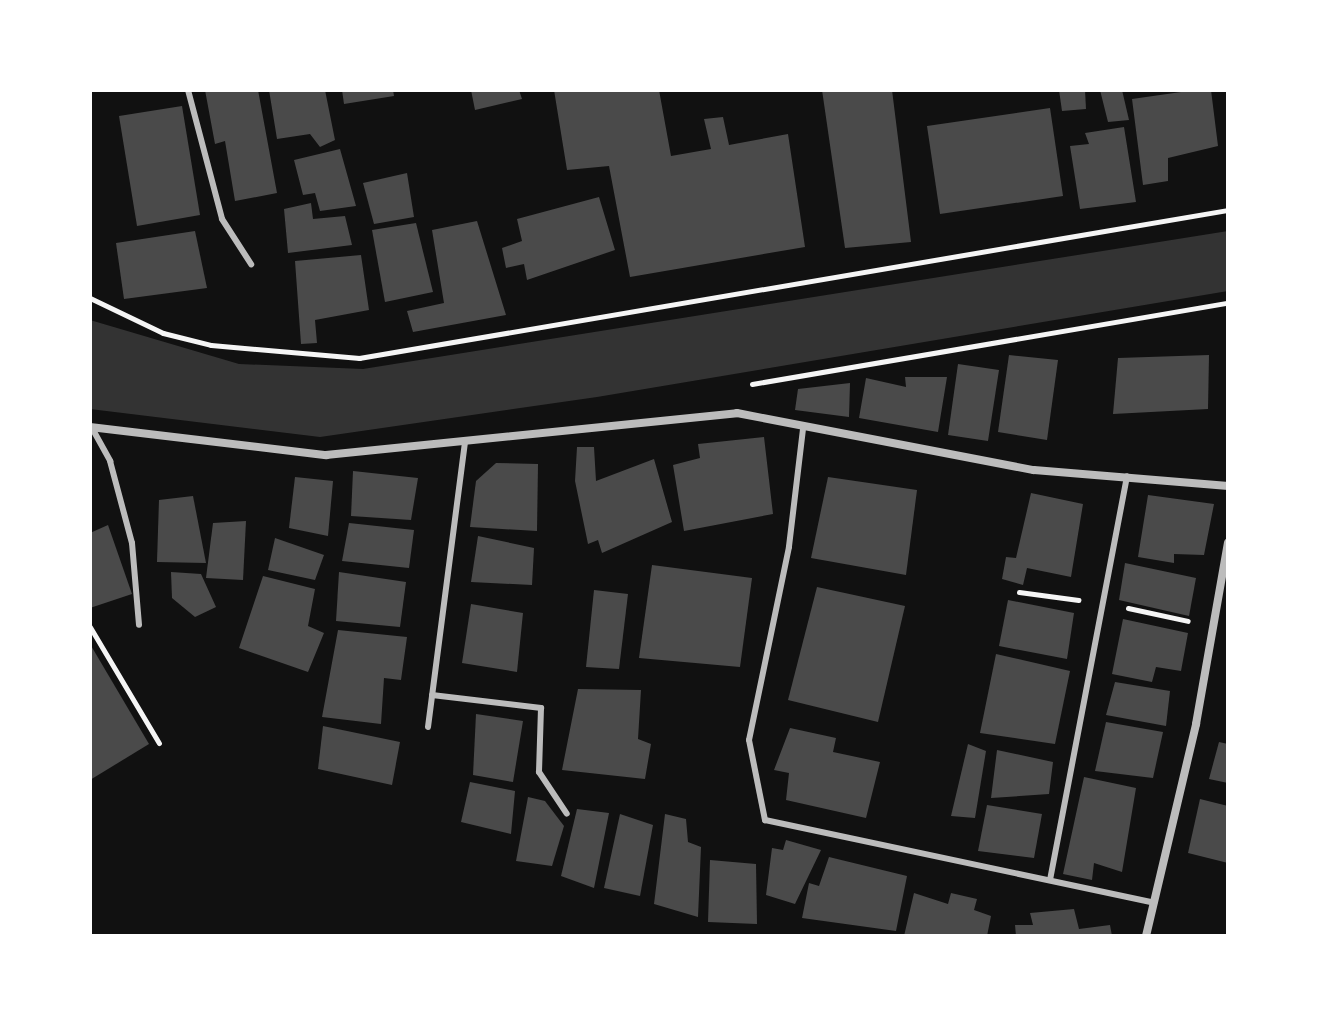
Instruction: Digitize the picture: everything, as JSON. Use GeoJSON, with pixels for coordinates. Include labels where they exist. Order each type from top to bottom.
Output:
{"type":"FeatureCollection","features":[{"type":"Feature","properties":{"kind":"street"},"geometry":{"type":"LineString","coordinates":[[91,428],[326,455],[465,444],[737,413],[803,429],[1034,470],[1228,486]]}},
{"type":"Feature","properties":{"kind":"street"},"geometry":{"type":"LineString","coordinates":[[1146,936],[1196,724],[1228,543]]}},
{"type":"Feature","properties":{"kind":"lane"},"geometry":{"type":"LineString","coordinates":[[188,90],[222,219],[251,264]]}},
{"type":"Feature","properties":{"kind":"lane"},"geometry":{"type":"LineString","coordinates":[[91,428],[110,461],[132,543],[139,625]]}},
{"type":"Feature","properties":{"kind":"lane"},"geometry":{"type":"LineString","coordinates":[[803,429],[789,547],[777,580],[749,740],[765,820],[1154,903]]}},
{"type":"Feature","properties":{"kind":"lane"},"geometry":{"type":"LineString","coordinates":[[428,727],[465,444]]}},
{"type":"Feature","properties":{"kind":"lane"},"geometry":{"type":"LineString","coordinates":[[1050,880],[1127,476]]}},
{"type":"Feature","properties":{"kind":"lane"},"geometry":{"type":"LineString","coordinates":[[432,695],[541,708],[539,772],[567,814]]}},
{"type":"Feature","properties":{"kind":"path"},"geometry":{"type":"LineString","coordinates":[[90,298],[163,333],[211,345],[359,358],[1228,210]]}},
{"type":"Feature","properties":{"kind":"path"},"geometry":{"type":"LineString","coordinates":[[744,385],[1228,303]]}},
{"type":"Feature","properties":{"kind":"path"},"geometry":{"type":"LineString","coordinates":[[90,627],[159,743]]}},
{"type":"Feature","properties":{"kind":"shaded area"},"geometry":{"type":"Polygon","coordinates":[[[1228,231],[1228,291],[597,397],[320,437],[90,409],[90,320],[239,364],[363,369],[1228,231]]]}},
{"type":"Feature","properties":{"kind":"building"},"geometry":{"type":"Polygon","coordinates":[[[205,90],[258,90],[277,193],[235,201],[225,141],[215,144],[205,90]]]}},
{"type":"Feature","properties":{"kind":"building"},"geometry":{"type":"Polygon","coordinates":[[[269,90],[325,90],[335,140],[320,147],[310,134],[277,139],[269,90]]]}},
{"type":"Feature","properties":{"kind":"building"},"geometry":{"type":"Polygon","coordinates":[[[342,90],[393,90],[394,96],[344,104],[342,90]]]}},
{"type":"Feature","properties":{"kind":"building"},"geometry":{"type":"Polygon","coordinates":[[[471,90],[519,90],[522,99],[475,110],[471,90]]]}},
{"type":"Feature","properties":{"kind":"building"},"geometry":{"type":"Polygon","coordinates":[[[554,90],[659,90],[671,156],[711,149],[704,119],[723,117],[729,145],[788,134],[805,247],[630,277],[609,166],[567,170],[554,90]]]}},
{"type":"Feature","properties":{"kind":"building"},"geometry":{"type":"Polygon","coordinates":[[[822,90],[892,90],[911,242],[845,248],[822,90]]]}},
{"type":"Feature","properties":{"kind":"building"},"geometry":{"type":"Polygon","coordinates":[[[1059,90],[1085,90],[1086,109],[1062,111],[1059,90]]]}},
{"type":"Feature","properties":{"kind":"building"},"geometry":{"type":"Polygon","coordinates":[[[1100,90],[1122,90],[1129,120],[1108,122],[1100,90]]]}},
{"type":"Feature","properties":{"kind":"building"},"geometry":{"type":"Polygon","coordinates":[[[1211,90],[1218,146],[1168,158],[1168,181],[1143,185],[1132,99],[1211,90]]]}},
{"type":"Feature","properties":{"kind":"building"},"geometry":{"type":"Polygon","coordinates":[[[182,106],[200,215],[137,226],[119,116],[182,106]]]}},
{"type":"Feature","properties":{"kind":"building"},"geometry":{"type":"Polygon","coordinates":[[[1050,108],[1063,196],[940,214],[927,126],[1050,108]]]}},
{"type":"Feature","properties":{"kind":"building"},"geometry":{"type":"Polygon","coordinates":[[[1124,127],[1136,202],[1080,209],[1070,146],[1089,144],[1085,133],[1124,127]]]}},
{"type":"Feature","properties":{"kind":"building"},"geometry":{"type":"Polygon","coordinates":[[[340,149],[356,206],[320,211],[315,193],[303,195],[294,160],[340,149]]]}},
{"type":"Feature","properties":{"kind":"building"},"geometry":{"type":"Polygon","coordinates":[[[407,173],[414,217],[374,224],[363,183],[407,173]]]}},
{"type":"Feature","properties":{"kind":"building"},"geometry":{"type":"Polygon","coordinates":[[[599,197],[615,250],[527,280],[524,264],[506,268],[502,248],[522,241],[517,219],[599,197]]]}},
{"type":"Feature","properties":{"kind":"building"},"geometry":{"type":"Polygon","coordinates":[[[311,203],[313,219],[345,216],[352,245],[288,253],[284,209],[311,203]]]}},
{"type":"Feature","properties":{"kind":"building"},"geometry":{"type":"Polygon","coordinates":[[[477,221],[506,315],[413,332],[407,311],[444,303],[432,230],[477,221]]]}},
{"type":"Feature","properties":{"kind":"building"},"geometry":{"type":"Polygon","coordinates":[[[416,223],[433,292],[385,302],[372,230],[416,223]]]}},
{"type":"Feature","properties":{"kind":"building"},"geometry":{"type":"Polygon","coordinates":[[[195,231],[207,288],[124,299],[116,243],[195,231]]]}},
{"type":"Feature","properties":{"kind":"building"},"geometry":{"type":"Polygon","coordinates":[[[361,255],[369,310],[315,320],[317,343],[301,344],[295,261],[361,255]]]}},
{"type":"Feature","properties":{"kind":"building"},"geometry":{"type":"Polygon","coordinates":[[[1009,355],[1058,360],[1047,440],[998,432],[1009,355]]]}},
{"type":"Feature","properties":{"kind":"building"},"geometry":{"type":"Polygon","coordinates":[[[1209,355],[1208,409],[1113,414],[1118,358],[1209,355]]]}},
{"type":"Feature","properties":{"kind":"building"},"geometry":{"type":"Polygon","coordinates":[[[958,364],[999,370],[988,441],[948,435],[958,364]]]}},
{"type":"Feature","properties":{"kind":"building"},"geometry":{"type":"Polygon","coordinates":[[[905,377],[947,377],[938,432],[859,418],[866,378],[906,387],[905,377]]]}},
{"type":"Feature","properties":{"kind":"building"},"geometry":{"type":"Polygon","coordinates":[[[850,383],[849,417],[795,410],[798,389],[850,383]]]}},
{"type":"Feature","properties":{"kind":"building"},"geometry":{"type":"Polygon","coordinates":[[[764,437],[773,514],[684,531],[673,465],[700,458],[698,444],[764,437]]]}},
{"type":"Feature","properties":{"kind":"building"},"geometry":{"type":"Polygon","coordinates":[[[577,447],[594,447],[596,481],[654,459],[672,522],[602,553],[598,540],[588,544],[575,481],[577,447]]]}},
{"type":"Feature","properties":{"kind":"building"},"geometry":{"type":"Polygon","coordinates":[[[496,463],[538,464],[537,531],[470,527],[476,481],[496,463]]]}},
{"type":"Feature","properties":{"kind":"building"},"geometry":{"type":"Polygon","coordinates":[[[353,471],[418,478],[411,520],[351,516],[353,471]]]}},
{"type":"Feature","properties":{"kind":"building"},"geometry":{"type":"Polygon","coordinates":[[[295,477],[333,481],[328,536],[289,528],[295,477]]]}},
{"type":"Feature","properties":{"kind":"building"},"geometry":{"type":"Polygon","coordinates":[[[828,477],[917,490],[906,575],[811,558],[828,477]]]}},
{"type":"Feature","properties":{"kind":"building"},"geometry":{"type":"Polygon","coordinates":[[[1031,493],[1083,504],[1071,577],[1027,568],[1023,585],[1002,579],[1006,557],[1016,558],[1031,493]]]}},
{"type":"Feature","properties":{"kind":"building"},"geometry":{"type":"Polygon","coordinates":[[[1148,495],[1214,504],[1204,555],[1174,554],[1174,563],[1138,557],[1148,495]]]}},
{"type":"Feature","properties":{"kind":"building"},"geometry":{"type":"Polygon","coordinates":[[[193,496],[206,563],[157,562],[159,500],[193,496]]]}},
{"type":"Feature","properties":{"kind":"building"},"geometry":{"type":"Polygon","coordinates":[[[246,521],[243,580],[206,578],[213,523],[246,521]]]}},
{"type":"Feature","properties":{"kind":"building"},"geometry":{"type":"Polygon","coordinates":[[[349,523],[414,530],[409,568],[342,561],[349,523]]]}},
{"type":"Feature","properties":{"kind":"building"},"geometry":{"type":"Polygon","coordinates":[[[108,525],[132,594],[90,608],[90,533],[108,525]]]}},
{"type":"Feature","properties":{"kind":"building"},"geometry":{"type":"Polygon","coordinates":[[[478,536],[534,548],[532,585],[471,582],[478,536]]]}},
{"type":"Feature","properties":{"kind":"building"},"geometry":{"type":"Polygon","coordinates":[[[275,538],[324,555],[315,580],[268,570],[275,538]]]}},
{"type":"Feature","properties":{"kind":"building"},"geometry":{"type":"Polygon","coordinates":[[[1125,563],[1196,578],[1189,616],[1119,600],[1125,563]]]}},
{"type":"Feature","properties":{"kind":"building"},"geometry":{"type":"Polygon","coordinates":[[[652,565],[752,578],[740,667],[639,658],[652,565]]]}},
{"type":"Feature","properties":{"kind":"building"},"geometry":{"type":"Polygon","coordinates":[[[171,572],[201,574],[216,607],[195,617],[172,598],[171,572]]]}},
{"type":"Feature","properties":{"kind":"building"},"geometry":{"type":"Polygon","coordinates":[[[339,572],[406,582],[400,627],[336,621],[339,572]]]}},
{"type":"Feature","properties":{"kind":"building"},"geometry":{"type":"Polygon","coordinates":[[[263,576],[315,589],[308,626],[324,633],[308,672],[239,648],[263,576]]]}},
{"type":"Feature","properties":{"kind":"building"},"geometry":{"type":"Polygon","coordinates":[[[817,587],[905,606],[878,722],[788,700],[817,587]]]}},
{"type":"Feature","properties":{"kind":"building"},"geometry":{"type":"Polygon","coordinates":[[[594,590],[628,594],[619,669],[586,667],[594,590]]]}},
{"type":"Feature","properties":{"kind":"building"},"geometry":{"type":"Polygon","coordinates":[[[1008,600],[1074,613],[1067,659],[999,646],[1008,600]]]}},
{"type":"Feature","properties":{"kind":"building"},"geometry":{"type":"Polygon","coordinates":[[[471,604],[523,613],[517,672],[462,663],[471,604]]]}},
{"type":"Feature","properties":{"kind":"building"},"geometry":{"type":"Polygon","coordinates":[[[1123,619],[1188,633],[1181,671],[1156,667],[1152,682],[1112,674],[1123,619]]]}},
{"type":"Feature","properties":{"kind":"building"},"geometry":{"type":"Polygon","coordinates":[[[338,630],[407,637],[401,680],[384,678],[381,724],[322,717],[338,630]]]}},
{"type":"Feature","properties":{"kind":"building"},"geometry":{"type":"Polygon","coordinates":[[[90,644],[149,744],[90,780],[90,644]]]}},
{"type":"Feature","properties":{"kind":"building"},"geometry":{"type":"Polygon","coordinates":[[[996,654],[1070,671],[1055,744],[980,733],[996,654]]]}},
{"type":"Feature","properties":{"kind":"building"},"geometry":{"type":"Polygon","coordinates":[[[1115,682],[1170,691],[1166,726],[1106,715],[1115,682]]]}},
{"type":"Feature","properties":{"kind":"building"},"geometry":{"type":"Polygon","coordinates":[[[578,689],[641,690],[638,739],[651,744],[645,779],[562,770],[578,689]]]}},
{"type":"Feature","properties":{"kind":"building"},"geometry":{"type":"Polygon","coordinates":[[[476,714],[523,721],[513,782],[473,775],[476,714]]]}},
{"type":"Feature","properties":{"kind":"building"},"geometry":{"type":"Polygon","coordinates":[[[1106,722],[1163,732],[1153,778],[1095,771],[1106,722]]]}},
{"type":"Feature","properties":{"kind":"building"},"geometry":{"type":"Polygon","coordinates":[[[323,726],[400,742],[392,785],[318,769],[323,726]]]}},
{"type":"Feature","properties":{"kind":"building"},"geometry":{"type":"Polygon","coordinates":[[[790,728],[836,738],[833,752],[880,762],[866,818],[786,800],[789,773],[774,770],[790,728]]]}},
{"type":"Feature","properties":{"kind":"building"},"geometry":{"type":"Polygon","coordinates":[[[1219,742],[1228,744],[1228,783],[1209,779],[1219,742]]]}},
{"type":"Feature","properties":{"kind":"building"},"geometry":{"type":"Polygon","coordinates":[[[968,744],[986,751],[975,818],[951,816],[968,744]]]}},
{"type":"Feature","properties":{"kind":"building"},"geometry":{"type":"Polygon","coordinates":[[[997,750],[1053,762],[1049,794],[991,798],[997,750]]]}},
{"type":"Feature","properties":{"kind":"building"},"geometry":{"type":"Polygon","coordinates":[[[1084,777],[1136,788],[1122,872],[1094,863],[1092,880],[1063,874],[1084,777]]]}},
{"type":"Feature","properties":{"kind":"building"},"geometry":{"type":"Polygon","coordinates":[[[470,782],[515,791],[511,834],[461,822],[470,782]]]}},
{"type":"Feature","properties":{"kind":"building"},"geometry":{"type":"Polygon","coordinates":[[[528,797],[545,801],[564,826],[552,866],[516,861],[528,797]]]}},
{"type":"Feature","properties":{"kind":"building"},"geometry":{"type":"Polygon","coordinates":[[[1200,799],[1228,806],[1228,863],[1188,853],[1200,799]]]}},
{"type":"Feature","properties":{"kind":"building"},"geometry":{"type":"Polygon","coordinates":[[[987,805],[1042,814],[1034,858],[978,851],[987,805]]]}},
{"type":"Feature","properties":{"kind":"building"},"geometry":{"type":"Polygon","coordinates":[[[577,809],[609,813],[594,888],[561,876],[577,809]]]}},
{"type":"Feature","properties":{"kind":"building"},"geometry":{"type":"Polygon","coordinates":[[[620,814],[653,825],[640,896],[604,888],[620,814]]]}},
{"type":"Feature","properties":{"kind":"building"},"geometry":{"type":"Polygon","coordinates":[[[665,814],[686,819],[688,842],[701,847],[698,917],[654,904],[665,814]]]}},
{"type":"Feature","properties":{"kind":"building"},"geometry":{"type":"Polygon","coordinates":[[[786,840],[821,850],[795,904],[766,895],[772,848],[783,850],[786,840]]]}},
{"type":"Feature","properties":{"kind":"building"},"geometry":{"type":"Polygon","coordinates":[[[829,857],[907,876],[896,931],[802,918],[809,883],[819,886],[829,857]]]}},
{"type":"Feature","properties":{"kind":"building"},"geometry":{"type":"Polygon","coordinates":[[[710,860],[756,864],[757,924],[708,922],[710,860]]]}},
{"type":"Feature","properties":{"kind":"building"},"geometry":{"type":"Polygon","coordinates":[[[914,893],[948,904],[951,893],[977,899],[974,910],[991,916],[987,936],[904,936],[914,893]]]}},
{"type":"Feature","properties":{"kind":"building"},"geometry":{"type":"Polygon","coordinates":[[[1074,909],[1079,929],[1110,925],[1112,936],[1016,936],[1015,925],[1033,925],[1030,913],[1074,909]]]}}]}
